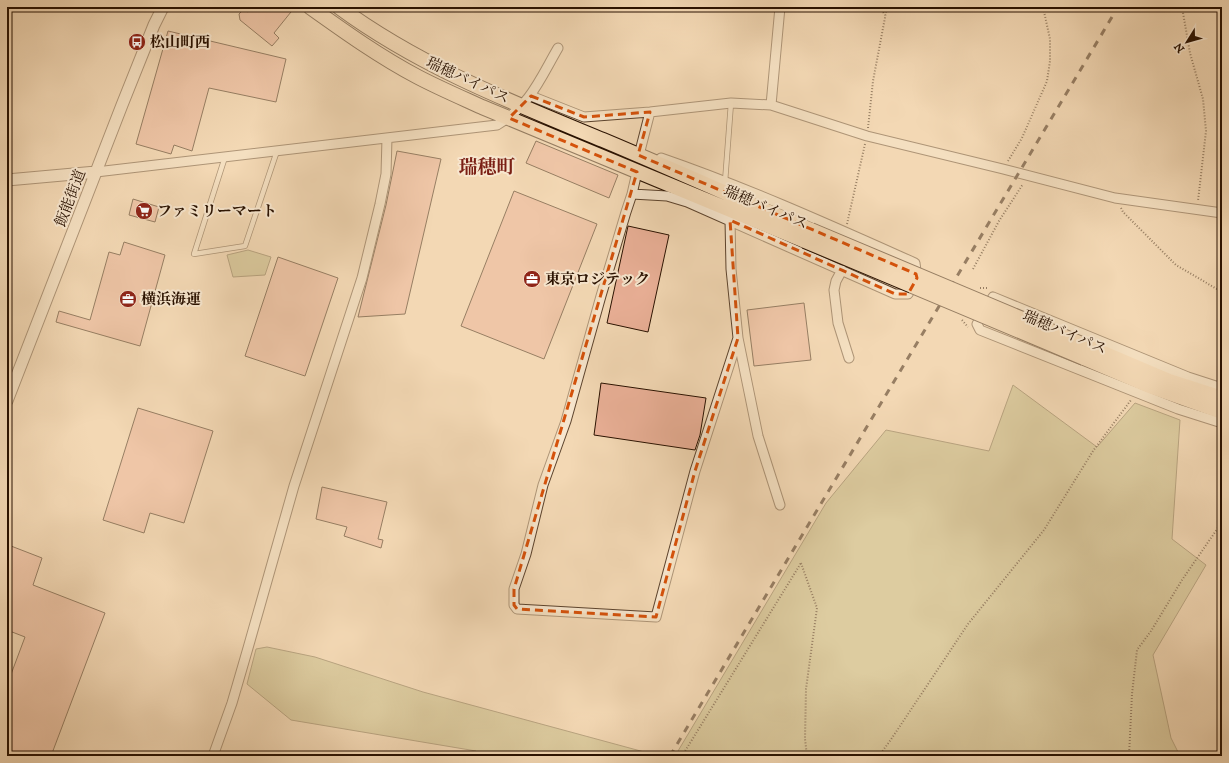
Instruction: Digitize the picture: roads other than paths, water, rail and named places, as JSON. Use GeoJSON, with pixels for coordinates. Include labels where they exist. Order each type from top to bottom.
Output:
{"type":"FeatureCollection","features":[{"type":"Feature","properties":{"kind":"highway","name":"瑞穂バイパス"},"geometry":{"type":"LineString","coordinates":[[310,7],[365,45],[418,76],[482,107],[637,172],[808,236],[1086,353],[1164,392],[1222,412]]}},
{"type":"Feature","properties":{"kind":"highway","name":"瑞穂バイパス"},"geometry":{"type":"LineString","coordinates":[[339,7],[387,39],[416,56],[493,94],[526,101],[808,236]]}},
{"type":"Feature","properties":{"kind":"highway","name":"瑞穂バイパス"},"geometry":{"type":"LineString","coordinates":[[1086,353],[1222,398]]}},
{"type":"Feature","properties":{"kind":"street","name":"飯能街道"},"geometry":{"type":"LineString","coordinates":[[7,402],[154,25],[163,7]]}},
{"type":"Feature","properties":{"kind":"street"},"geometry":{"type":"LineString","coordinates":[[771,104],[780,7]]}},
{"type":"Feature","properties":{"kind":"street"},"geometry":{"type":"LineString","coordinates":[[7,180],[96,172],[497,125],[510,118],[526,101],[558,48]]}},
{"type":"Feature","properties":{"kind":"street"},"geometry":{"type":"LineString","coordinates":[[526,101],[584,117],[650,112],[731,103],[771,104],[867,136],[1115,198],[1222,213]]}},
{"type":"Feature","properties":{"kind":"street"},"geometry":{"type":"LineString","coordinates":[[632,194],[667,196],[687,202],[895,294],[908,294],[917,278],[915,263],[846,232],[690,168],[633,151],[650,112]]}},
{"type":"Feature","properties":{"kind":"street"},"geometry":{"type":"LineString","coordinates":[[213,756],[232,703],[294,486],[362,278],[386,174],[387,138]]}},
{"type":"Feature","properties":{"kind":"street"},"geometry":{"type":"LineString","coordinates":[[637,172],[632,194],[601,296],[566,421],[543,485],[526,554],[514,589],[514,605],[517,609],[656,617],[695,471],[738,338]]}},
{"type":"Feature","properties":{"kind":"street"},"geometry":{"type":"LineString","coordinates":[[730,220],[731,269],[738,338],[758,436],[780,505]]}},
{"type":"Feature","properties":{"kind":"street"},"geometry":{"type":"LineString","coordinates":[[842,270],[836,281],[834,290],[838,323],[849,358]]}},
{"type":"Feature","properties":{"kind":"street"},"geometry":{"type":"LineString","coordinates":[[1222,388],[1188,377],[993,297],[977,324],[980,330],[1136,393],[1178,409],[1222,423]]}},
{"type":"Feature","properties":{"kind":"lane"},"geometry":{"type":"LineString","coordinates":[[725,182],[731,103]]}},
{"type":"Feature","properties":{"kind":"lane"},"geometry":{"type":"LineString","coordinates":[[225,157],[194,254],[245,246],[277,151]]}},
{"type":"Feature","properties":{"kind":"railway"},"geometry":{"type":"LineString","coordinates":[[670,756],[1118,7]]}},
{"type":"Feature","properties":{"kind":"place","name":"松山町西"},"geometry":{"type":"Point","coordinates":[137,42]}},
{"type":"Feature","properties":{"kind":"place","name":"ファミリーマート"},"geometry":{"type":"Point","coordinates":[144,211]}},
{"type":"Feature","properties":{"kind":"place","name":"東京ロジテック"},"geometry":{"type":"Point","coordinates":[532,279]}},
{"type":"Feature","properties":{"kind":"place","name":"横浜海運"},"geometry":{"type":"Point","coordinates":[128,299]}},
{"type":"Feature","properties":{"kind":"district","name":"瑞穂町"},"geometry":{"type":"Point","coordinates":[487,166]}}]}
